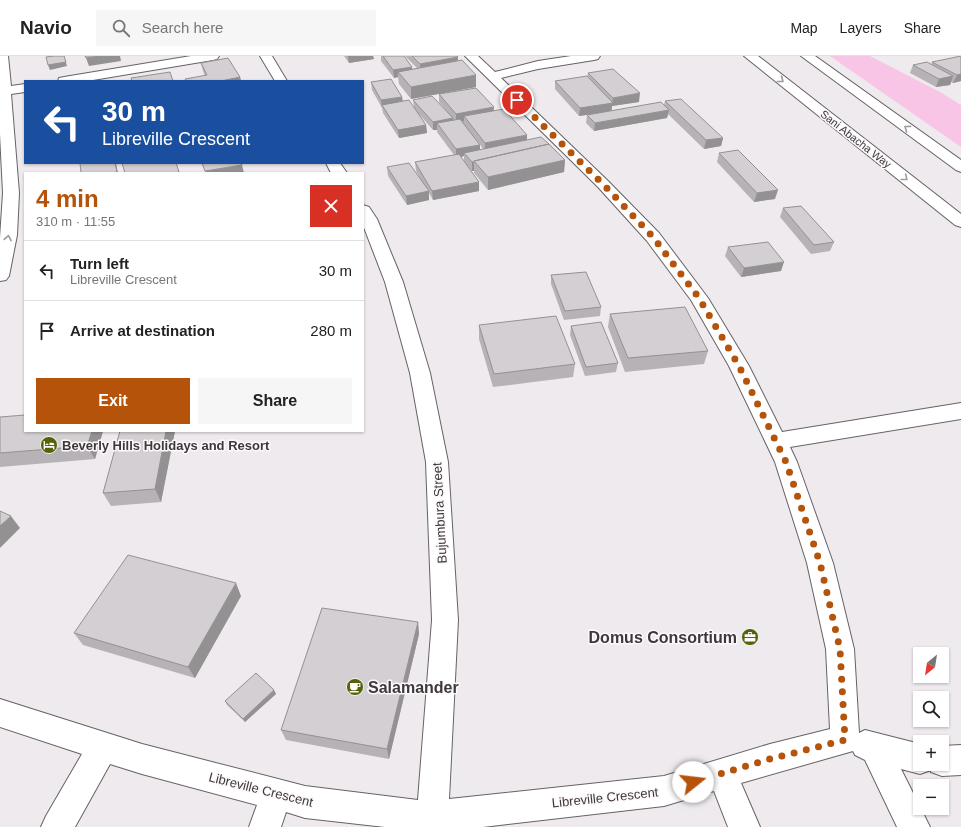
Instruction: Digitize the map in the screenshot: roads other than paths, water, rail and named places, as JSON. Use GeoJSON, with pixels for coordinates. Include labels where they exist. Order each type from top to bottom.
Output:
{"type":"FeatureCollection","features":[{"type":"Feature","properties":{"kind":"main road"},"geometry":{"type":"LineString","coordinates":[[0,276],[9,235],[11,193],[2,91],[2,56]]}},
{"type":"Feature","properties":{"kind":"main road"},"geometry":{"type":"LineString","coordinates":[[70,80],[213,56]]}},
{"type":"Feature","properties":{"kind":"main road"},"geometry":{"type":"LineString","coordinates":[[266,56],[280,80]]}},
{"type":"Feature","properties":{"kind":"main road"},"geometry":{"type":"LineString","coordinates":[[471,56],[603,184],[653,237],[699,298],[739,366],[786,462],[820,563],[840,649],[845,740],[913,757]]}},
{"type":"Feature","properties":{"kind":"main road"},"geometry":{"type":"LineString","coordinates":[[492,76],[538,65],[594,56]]}},
{"type":"Feature","properties":{"kind":"main road","name":"Sani Abacha Way"},"geometry":{"type":"LineString","coordinates":[[750,56],[961,222]]}},
{"type":"Feature","properties":{"kind":"main road"},"geometry":{"type":"LineString","coordinates":[[807,56],[961,167]]}},
{"type":"Feature","properties":{"kind":"main road"},"geometry":{"type":"LineString","coordinates":[[2,91],[24,88]]}},
{"type":"Feature","properties":{"kind":"main road","name":"Bujumbura Street"},"geometry":{"type":"LineString","coordinates":[[364,212],[369,219],[394,282],[420,373],[437,462],[445,620],[432,822]]}},
{"type":"Feature","properties":{"kind":"main road"},"geometry":{"type":"LineString","coordinates":[[776,441],[961,411]]}},
{"type":"Feature","properties":{"kind":"main road","name":"Libreville Crescent"},"geometry":{"type":"LineString","coordinates":[[0,713],[142,759],[305,802],[432,822],[664,791],[770,759],[845,740]]}},
{"type":"Feature","properties":{"kind":"main road"},"geometry":{"type":"LineString","coordinates":[[57,827],[104,746]]}},
{"type":"Feature","properties":{"kind":"main road"},"geometry":{"type":"LineString","coordinates":[[874,748],[914,827]]}},
{"type":"Feature","properties":{"kind":"main road"},"geometry":{"type":"LineString","coordinates":[[949,761],[961,760]]}},
{"type":"Feature","properties":{"kind":"main road"},"geometry":{"type":"LineString","coordinates":[[722,774],[744,827]]}},
{"type":"Feature","properties":{"kind":"main road"},"geometry":{"type":"LineString","coordinates":[[265,827],[276,794]]}},
{"type":"Feature","properties":{"kind":"place","name":"Beverly Hills Holidays and Resort"},"geometry":{"type":"Point","coordinates":[49,445]}},
{"type":"Feature","properties":{"kind":"place","name":"Domus Consortium"},"geometry":{"type":"Point","coordinates":[750,637]}},
{"type":"Feature","properties":{"kind":"place","name":"Salamander"},"geometry":{"type":"Point","coordinates":[355,687]}}]}
